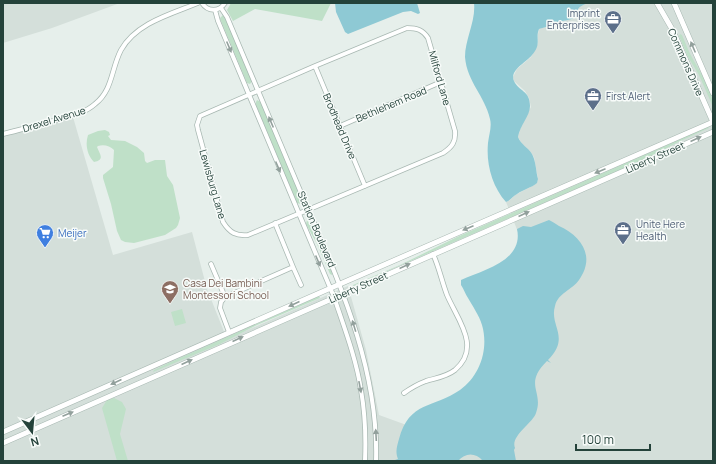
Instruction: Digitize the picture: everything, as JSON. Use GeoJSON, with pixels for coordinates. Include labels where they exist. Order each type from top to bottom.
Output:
{"type":"FeatureCollection","features":[{"type":"Feature","properties":{"kind":"street","name":"Drexel Avenue"},"geometry":{"type":"LineString","coordinates":[[3,134],[73,115],[91,108],[104,96],[122,50],[134,34],[154,22],[198,3]]}},
{"type":"Feature","properties":{"kind":"street"},"geometry":{"type":"LineString","coordinates":[[202,3],[206,8],[215,10],[222,8],[225,3]]}},
{"type":"Feature","properties":{"kind":"street","name":"Commons Drive"},"geometry":{"type":"LineString","coordinates":[[657,3],[672,29],[713,122]]}},
{"type":"Feature","properties":{"kind":"street","name":"Commons Drive"},"geometry":{"type":"LineString","coordinates":[[674,3],[713,93]]}},
{"type":"Feature","properties":{"kind":"street","name":"Station Boulevard"},"geometry":{"type":"LineString","coordinates":[[222,8],[344,293],[372,392],[376,435],[376,461]]}},
{"type":"Feature","properties":{"kind":"street","name":"Station Boulevard"},"geometry":{"type":"LineString","coordinates":[[215,10],[218,21],[248,94],[334,297],[351,348],[361,389],[363,405],[365,461]]}},
{"type":"Feature","properties":{"kind":"street","name":"Milford Lane"},"geometry":{"type":"LineString","coordinates":[[248,94],[403,29],[413,28],[422,31],[428,38],[455,131],[456,139],[453,145],[443,153],[298,214]]}},
{"type":"Feature","properties":{"kind":"street","name":"Brodhead Drive"},"geometry":{"type":"LineString","coordinates":[[315,66],[365,186]]}},
{"type":"Feature","properties":{"kind":"street","name":"Bethlehem Road"},"geometry":{"type":"LineString","coordinates":[[340,126],[441,82]]}},
{"type":"Feature","properties":{"kind":"street","name":"Lewisburg Lane"},"geometry":{"type":"LineString","coordinates":[[248,94],[200,116],[197,125],[223,222],[227,229],[233,234],[241,236],[298,214]]}},
{"type":"Feature","properties":{"kind":"street","name":"Liberty Street"},"geometry":{"type":"LineString","coordinates":[[3,432],[229,332],[713,122]]}},
{"type":"Feature","properties":{"kind":"street","name":"Liberty Street"},"geometry":{"type":"LineString","coordinates":[[3,443],[713,132]]}},
{"type":"Feature","properties":{"kind":"street"},"geometry":{"type":"LineString","coordinates":[[275,223],[300,285]]}},
{"type":"Feature","properties":{"kind":"street"},"geometry":{"type":"LineString","coordinates":[[404,393],[419,384],[448,375],[460,365],[466,352],[466,332],[447,294],[433,254]]}},
{"type":"Feature","properties":{"kind":"street"},"geometry":{"type":"LineString","coordinates":[[211,264],[225,297]]}},
{"type":"Feature","properties":{"kind":"street"},"geometry":{"type":"LineString","coordinates":[[229,332],[220,308],[221,302],[225,297],[293,267]]}},
{"type":"Feature","properties":{"kind":"shaded area"},"geometry":{"type":"Polygon","coordinates":[[[3,3],[120,3],[52,28],[3,43],[3,3]]]}},
{"type":"Feature","properties":{"kind":"shaded area"},"geometry":{"type":"Polygon","coordinates":[[[588,3],[713,3],[713,461],[3,461],[3,136],[73,117],[113,255],[192,232],[207,289],[227,339],[348,286],[366,350],[379,415],[412,427],[471,397],[530,262],[506,202],[515,195],[534,185],[538,179],[534,157],[522,144],[518,137],[521,126],[531,107],[529,98],[525,91],[514,81],[513,77],[517,69],[531,57],[538,43],[539,29],[568,20],[575,16],[578,7],[588,3]]]}},
{"type":"Feature","properties":{"kind":"green space"},"geometry":{"type":"Polygon","coordinates":[[[231,3],[331,3],[322,21],[255,9],[233,21],[227,10],[231,3]]]}},
{"type":"Feature","properties":{"kind":"green space"},"geometry":{"type":"Polygon","coordinates":[[[223,15],[252,81],[250,84],[247,83],[221,21],[220,18],[223,15]]]}},
{"type":"Feature","properties":{"kind":"green space"},"geometry":{"type":"Polygon","coordinates":[[[680,34],[682,35],[706,83],[713,101],[713,107],[699,75],[688,57],[679,36],[680,34]]]}},
{"type":"Feature","properties":{"kind":"green space"},"geometry":{"type":"Polygon","coordinates":[[[257,100],[261,102],[302,200],[301,204],[297,203],[256,105],[257,100]]]}},
{"type":"Feature","properties":{"kind":"green space"},"geometry":{"type":"Polygon","coordinates":[[[708,127],[709,128],[652,156],[353,286],[457,237],[708,127]]]}},
{"type":"Feature","properties":{"kind":"green space"},"geometry":{"type":"Polygon","coordinates":[[[105,130],[109,132],[110,135],[108,136],[111,140],[125,141],[137,147],[144,153],[145,161],[147,163],[155,160],[165,160],[167,176],[173,185],[180,218],[176,228],[165,235],[134,243],[121,240],[117,231],[103,178],[103,175],[113,167],[114,150],[107,146],[98,146],[97,147],[101,158],[100,160],[94,162],[87,149],[88,135],[105,130]]]}},
{"type":"Feature","properties":{"kind":"green space"},"geometry":{"type":"Polygon","coordinates":[[[307,220],[311,221],[332,275],[330,274],[317,244],[306,224],[307,220]]]}},
{"type":"Feature","properties":{"kind":"green space"},"geometry":{"type":"Polygon","coordinates":[[[319,296],[320,298],[257,325],[220,344],[153,372],[154,370],[173,361],[319,296]]]}},
{"type":"Feature","properties":{"kind":"green space"},"geometry":{"type":"Polygon","coordinates":[[[182,309],[186,323],[175,326],[171,312],[182,309]]]}},
{"type":"Feature","properties":{"kind":"green space"},"geometry":{"type":"Polygon","coordinates":[[[114,398],[122,402],[126,409],[120,434],[128,461],[117,461],[102,408],[107,400],[114,398]]]}},
{"type":"Feature","properties":{"kind":"water"},"geometry":{"type":"Polygon","coordinates":[[[335,3],[417,3],[420,13],[418,14],[411,11],[403,12],[348,34],[345,32],[336,12],[335,3]]]}},
{"type":"Feature","properties":{"kind":"water"},"geometry":{"type":"Polygon","coordinates":[[[474,3],[588,3],[579,8],[573,18],[539,29],[537,48],[530,58],[519,66],[514,73],[513,77],[516,85],[526,94],[530,101],[530,110],[518,137],[532,154],[538,179],[535,185],[520,192],[506,202],[497,189],[489,167],[488,143],[491,122],[488,111],[472,82],[466,66],[465,50],[473,16],[474,3]]]}},
{"type":"Feature","properties":{"kind":"water"},"geometry":{"type":"Polygon","coordinates":[[[549,220],[574,235],[584,248],[586,263],[579,280],[559,298],[555,306],[554,313],[559,338],[558,345],[555,352],[548,360],[551,363],[547,361],[536,376],[535,382],[538,405],[534,417],[519,434],[514,443],[516,461],[483,461],[477,456],[467,455],[458,461],[392,461],[398,459],[396,451],[403,427],[409,418],[424,407],[460,390],[478,370],[483,352],[484,334],[478,314],[461,285],[461,280],[490,268],[508,257],[518,240],[517,229],[523,226],[531,227],[549,220]]]}},
{"type":"Feature","properties":{"kind":"place","name":"Imprint Enterprises"},"geometry":{"type":"Point","coordinates":[613,34]}},
{"type":"Feature","properties":{"kind":"place","name":"First Alert"},"geometry":{"type":"Point","coordinates":[593,111]}},
{"type":"Feature","properties":{"kind":"place","name":"Unite Here Health"},"geometry":{"type":"Point","coordinates":[623,245]}},
{"type":"Feature","properties":{"kind":"place","name":"Meijer"},"geometry":{"type":"Point","coordinates":[45,248]}},
{"type":"Feature","properties":{"kind":"place","name":"Casa Dei Bambini Montessori School"},"geometry":{"type":"Point","coordinates":[170,304]}}]}
